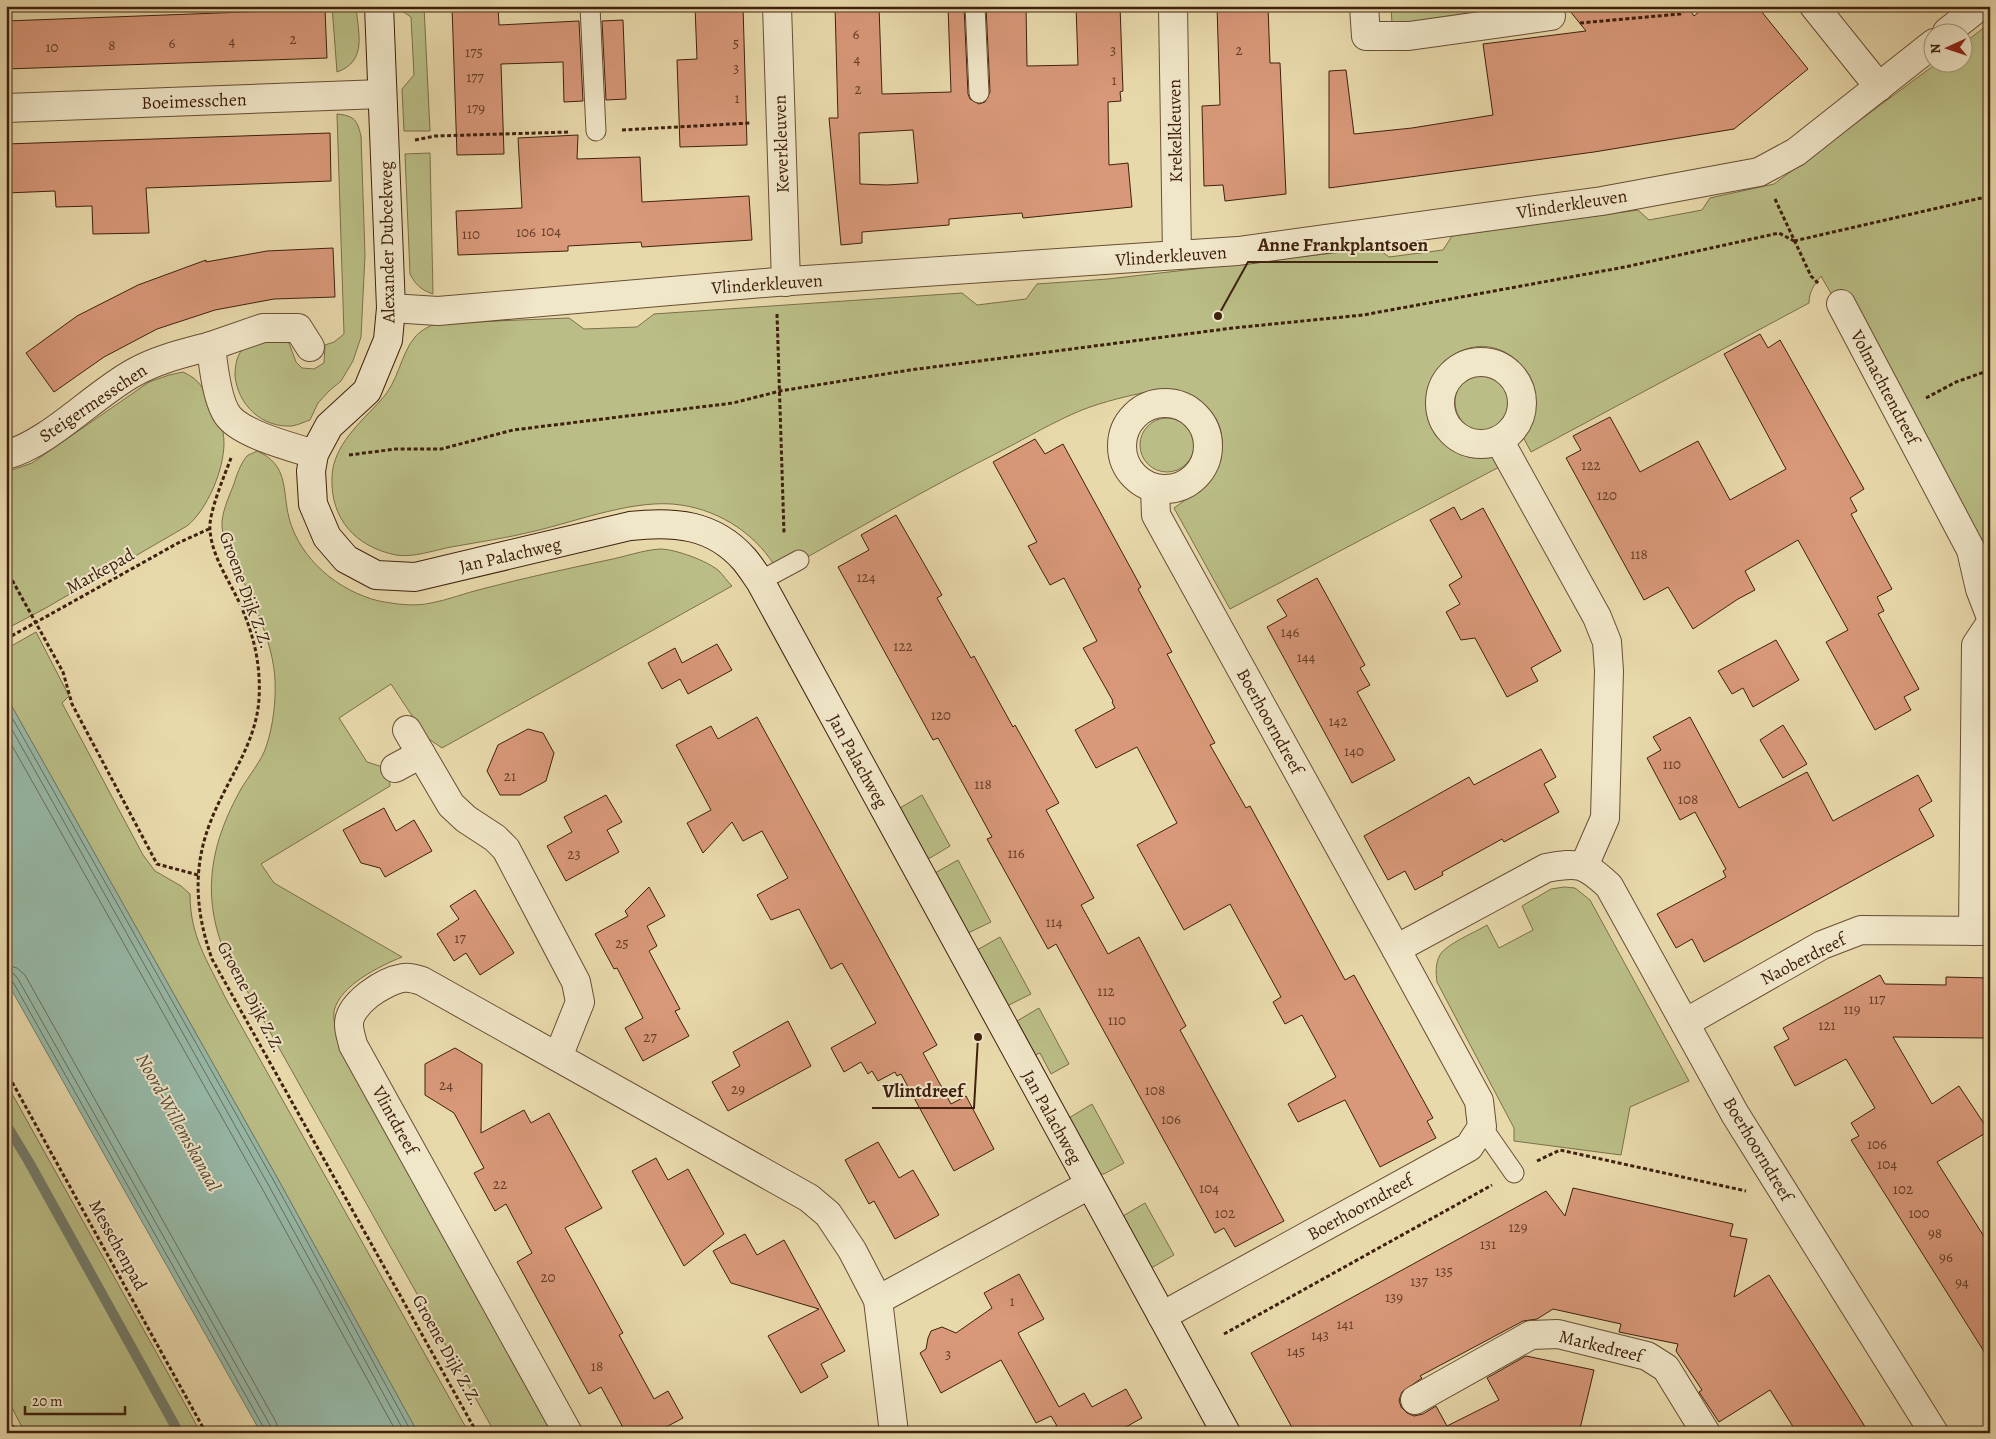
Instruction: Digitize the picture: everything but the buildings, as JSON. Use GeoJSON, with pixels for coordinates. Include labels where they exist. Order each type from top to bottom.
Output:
{"type":"FeatureCollection","features":[{"type":"Feature","properties":{"kind":"street","name":"Alexander Dubcekweg"},"geometry":{"type":"LineString","coordinates":[[314,454],[329,426],[367,390],[388,340],[391,308],[379,6]]}},
{"type":"Feature","properties":{"kind":"street","name":"Keverkleuven"},"geometry":{"type":"LineString","coordinates":[[777,6],[781,282]]}},
{"type":"Feature","properties":{"kind":"street","name":"Krekelkleuven"},"geometry":{"type":"LineString","coordinates":[[1173,6],[1177,255]]}},
{"type":"Feature","properties":{"kind":"street"},"geometry":{"type":"LineString","coordinates":[[1364,6],[1366,36],[1409,36],[1547,11]]}},
{"type":"Feature","properties":{"kind":"street"},"geometry":{"type":"LineString","coordinates":[[1814,6],[1879,87]]}},
{"type":"Feature","properties":{"kind":"street"},"geometry":{"type":"LineString","coordinates":[[1960,22],[1980,6]]}},
{"type":"Feature","properties":{"kind":"street","name":"Vlinderkleuven"},"geometry":{"type":"LineString","coordinates":[[391,308],[438,311],[781,282],[1238,251],[1602,201],[1759,172],[1796,152],[1924,51]]}},
{"type":"Feature","properties":{"kind":"street","name":"Boeimesschen"},"geometry":{"type":"LineString","coordinates":[[6,108],[382,94]]}},
{"type":"Feature","properties":{"kind":"street","name":"Volmachtendreef"},"geometry":{"type":"LineString","coordinates":[[1841,304],[1971,550],[1980,589],[1990,615]]}},
{"type":"Feature","properties":{"kind":"street","name":"Steigermesschen"},"geometry":{"type":"LineString","coordinates":[[6,455],[18,452],[40,439],[133,372],[154,362],[211,346],[262,328],[298,328],[310,347]]}},
{"type":"Feature","properties":{"kind":"street"},"geometry":{"type":"LineString","coordinates":[[211,346],[216,383],[228,416],[243,429],[314,454]]}},
{"type":"Feature","properties":{"kind":"street"},"geometry":{"type":"LineString","coordinates":[[1396,949],[1546,868],[1566,864],[1584,866],[1605,818],[1609,671],[1607,642],[1597,617],[1499,440]]}},
{"type":"Feature","properties":{"kind":"street","name":"Jan Palachweg"},"geometry":{"type":"LineString","coordinates":[[314,454],[311,470],[313,504],[327,537],[346,558],[376,575],[414,577],[630,526],[659,522],[682,525],[718,538],[731,546],[745,560],[760,581],[1226,1433]]}},
{"type":"Feature","properties":{"kind":"street","name":"Boerhoorndreef"},"geometry":{"type":"LineString","coordinates":[[1155,489],[1156,515],[1478,1100],[1482,1127],[1469,1147],[1162,1316]]}},
{"type":"Feature","properties":{"kind":"street"},"geometry":{"type":"LineString","coordinates":[[1981,931],[1976,645],[1990,624]]}},
{"type":"Feature","properties":{"kind":"street"},"geometry":{"type":"LineString","coordinates":[[407,730],[451,805],[466,819],[496,838],[506,850],[576,982],[580,1002],[558,1057]]}},
{"type":"Feature","properties":{"kind":"street"},"geometry":{"type":"LineString","coordinates":[[396,768],[421,754]]}},
{"type":"Feature","properties":{"kind":"street","name":"Boerhoorndreef"},"geometry":{"type":"LineString","coordinates":[[1584,866],[1609,886],[1735,1114],[1934,1433]]}},
{"type":"Feature","properties":{"kind":"street","name":"Naoberdreef"},"geometry":{"type":"LineString","coordinates":[[1685,1023],[1822,945],[1861,930],[1981,931]]}},
{"type":"Feature","properties":{"kind":"street","name":"Vlintdreef"},"geometry":{"type":"LineString","coordinates":[[568,1433],[353,1045],[349,1024],[356,1008],[363,998],[391,980],[405,977],[422,981],[809,1198],[828,1214],[852,1250],[878,1300],[894,1433]]}},
{"type":"Feature","properties":{"kind":"street"},"geometry":{"type":"LineString","coordinates":[[878,1300],[1089,1185]]}},
{"type":"Feature","properties":{"kind":"street","name":"Markedreef"},"geometry":{"type":"LineString","coordinates":[[1415,1400],[1531,1334],[1558,1334],[1647,1356],[1666,1368],[1706,1433]]}},
{"type":"Feature","properties":{"kind":"lane"},"geometry":{"type":"LineString","coordinates":[[590,6],[596,131]]}},
{"type":"Feature","properties":{"kind":"lane"},"geometry":{"type":"LineString","coordinates":[[975,6],[979,93]]}},
{"type":"Feature","properties":{"kind":"lane"},"geometry":{"type":"LineString","coordinates":[[760,581],[798,560]]}},
{"type":"Feature","properties":{"kind":"lane"},"geometry":{"type":"LineString","coordinates":[[1482,1127],[1514,1173]]}},
{"type":"Feature","properties":{"kind":"path"},"geometry":{"type":"LineString","coordinates":[[1547,11],[1570,23],[1680,14],[1690,6]]}},
{"type":"Feature","properties":{"kind":"path"},"geometry":{"type":"LineString","coordinates":[[1759,172],[1770,189],[1811,276],[1841,304]]}},
{"type":"Feature","properties":{"kind":"path"},"geometry":{"type":"LineString","coordinates":[[314,454],[356,455],[396,450],[442,450],[513,430],[733,403],[780,391],[910,370],[1155,337],[1363,315],[1625,267],[1779,233],[1794,241],[1990,196]]}},
{"type":"Feature","properties":{"kind":"path"},"geometry":{"type":"LineString","coordinates":[[781,282],[780,391],[784,533]]}},
{"type":"Feature","properties":{"kind":"path"},"geometry":{"type":"LineString","coordinates":[[1898,413],[1956,382],[1990,370]]}},
{"type":"Feature","properties":{"kind":"path","name":"Groene Dijk Z.Z."},"geometry":{"type":"LineString","coordinates":[[243,429],[231,458],[212,514],[209,529],[216,557],[240,605],[256,648],[260,681],[258,718],[247,749],[212,817],[203,844],[198,875],[197,899],[201,923],[212,959],[477,1433]]}},
{"type":"Feature","properties":{"kind":"path","name":"Markepad"},"geometry":{"type":"LineString","coordinates":[[6,638],[178,543],[209,529]]}},
{"type":"Feature","properties":{"kind":"path"},"geometry":{"type":"LineString","coordinates":[[6,569],[63,672],[72,704],[157,864],[198,875]]}},
{"type":"Feature","properties":{"kind":"path","name":"Messchenpad"},"geometry":{"type":"LineString","coordinates":[[6,1072],[206,1433]]}},
{"type":"Feature","properties":{"kind":"path"},"geometry":{"type":"LineString","coordinates":[[1224,1334],[1514,1173],[1560,1150],[1788,1200]]}},
{"type":"Feature","properties":{"kind":"path"},"geometry":{"type":"LineString","coordinates":[[6,1414],[16,1433]]}},
{"type":"Feature","properties":{"kind":"green space"},"geometry":{"type":"Polygon","coordinates":[[[332,6],[356,6],[359,36],[359,45],[353,61],[347,67],[337,72],[332,6]]]}},
{"type":"Feature","properties":{"kind":"green space"},"geometry":{"type":"Polygon","coordinates":[[[399,6],[424,6],[430,131],[404,131],[402,89],[414,75],[411,17],[399,9],[399,6]]]}},
{"type":"Feature","properties":{"kind":"green space"},"geometry":{"type":"Polygon","coordinates":[[[1391,6],[1519,6],[1522,10],[1392,24],[1391,6]]]}},
{"type":"Feature","properties":{"kind":"green space"},"geometry":{"type":"Polygon","coordinates":[[[1990,23],[1990,571],[1821,276],[1812,289],[1809,303],[1531,452],[1521,433],[1531,414],[1534,395],[1529,378],[1519,363],[1505,352],[1488,347],[1470,348],[1451,357],[1438,371],[1432,387],[1432,404],[1437,420],[1446,434],[1459,445],[1476,450],[1495,449],[1503,465],[1230,609],[1174,508],[1200,488],[1213,473],[1220,456],[1222,440],[1219,425],[1211,411],[1200,401],[1186,393],[1170,390],[1152,391],[1117,399],[1090,407],[1062,419],[917,495],[779,573],[761,548],[738,527],[711,513],[681,505],[645,505],[626,508],[504,538],[403,556],[382,551],[358,538],[348,529],[336,506],[332,477],[337,455],[343,444],[387,393],[396,377],[406,351],[415,337],[426,328],[437,324],[569,318],[584,329],[637,327],[654,314],[962,293],[977,305],[1026,299],[1037,284],[1108,279],[1377,248],[1389,257],[1443,250],[1452,236],[1638,210],[1649,220],[1702,210],[1710,198],[1774,184],[1925,72],[1974,72],[1974,35],[1990,23]]]}},
{"type":"Feature","properties":{"kind":"green space"},"geometry":{"type":"Polygon","coordinates":[[[337,114],[348,116],[354,120],[361,136],[365,255],[361,337],[353,361],[341,381],[318,403],[310,420],[292,426],[281,426],[262,419],[246,405],[237,387],[235,376],[236,363],[242,350],[264,341],[280,340],[289,343],[296,362],[302,368],[314,369],[324,363],[325,345],[334,342],[344,334],[337,114]]]}},
{"type":"Feature","properties":{"kind":"green space"},"geometry":{"type":"Polygon","coordinates":[[[430,153],[433,294],[419,287],[410,274],[405,154],[430,153]]]}},
{"type":"Feature","properties":{"kind":"green space"},"geometry":{"type":"Polygon","coordinates":[[[183,372],[197,381],[203,388],[218,417],[224,438],[218,477],[201,510],[187,526],[6,629],[6,472],[32,463],[149,382],[183,372]]]}},
{"type":"Feature","properties":{"kind":"green space"},"geometry":{"type":"Polygon","coordinates":[[[1485,372],[1502,377],[1510,385],[1515,402],[1510,419],[1502,427],[1485,432],[1468,427],[1460,419],[1455,402],[1460,385],[1468,377],[1485,372]]]}},
{"type":"Feature","properties":{"kind":"green space"},"geometry":{"type":"Polygon","coordinates":[[[1162,418],[1172,418],[1182,422],[1190,430],[1194,445],[1190,460],[1182,468],[1172,472],[1162,472],[1152,468],[1144,460],[1140,450],[1140,440],[1144,430],[1152,422],[1162,418]]]}},
{"type":"Feature","properties":{"kind":"green space"},"geometry":{"type":"Polygon","coordinates":[[[257,451],[275,463],[282,479],[289,518],[294,533],[312,560],[335,581],[349,590],[379,601],[412,605],[431,603],[529,577],[660,549],[682,553],[707,563],[719,571],[732,586],[442,748],[426,737],[391,684],[339,718],[367,762],[389,769],[390,786],[261,864],[274,883],[402,957],[372,971],[344,993],[334,1011],[337,1039],[554,1433],[495,1433],[223,948],[216,927],[211,886],[217,847],[231,808],[264,752],[271,731],[274,705],[275,680],[266,637],[256,609],[228,549],[222,527],[224,511],[239,470],[247,456],[257,451]]]}},
{"type":"Feature","properties":{"kind":"green space"},"geometry":{"type":"Polygon","coordinates":[[[36,632],[69,696],[62,703],[143,855],[155,871],[181,886],[190,894],[196,935],[225,997],[469,1433],[418,1433],[279,1181],[6,696],[6,649],[36,632]]]}},
{"type":"Feature","properties":{"kind":"green space"},"geometry":{"type":"Polygon","coordinates":[[[922,795],[950,846],[930,858],[927,858],[900,808],[922,795]]]}},
{"type":"Feature","properties":{"kind":"green space"},"geometry":{"type":"Polygon","coordinates":[[[958,860],[991,922],[968,933],[935,873],[958,860]]]}},
{"type":"Feature","properties":{"kind":"green space"},"geometry":{"type":"Polygon","coordinates":[[[1575,888],[1590,900],[1689,1081],[1630,1107],[1621,1155],[1514,1141],[1514,1128],[1437,982],[1437,962],[1440,955],[1448,947],[1487,925],[1499,948],[1533,930],[1522,906],[1551,889],[1575,888]]]}},
{"type":"Feature","properties":{"kind":"green space"},"geometry":{"type":"Polygon","coordinates":[[[1000,937],[1031,994],[1007,1006],[977,950],[1000,937]]]}},
{"type":"Feature","properties":{"kind":"green space"},"geometry":{"type":"Polygon","coordinates":[[[1039,1008],[1069,1064],[1051,1074],[1040,1053],[1035,1055],[1017,1021],[1039,1008]]]}},
{"type":"Feature","properties":{"kind":"green space"},"geometry":{"type":"Polygon","coordinates":[[[6,1083],[201,1433],[25,1433],[6,1396],[6,1083]]]}},
{"type":"Feature","properties":{"kind":"green space"},"geometry":{"type":"Polygon","coordinates":[[[1092,1104],[1124,1163],[1104,1174],[1100,1174],[1069,1118],[1092,1104]]]}},
{"type":"Feature","properties":{"kind":"green space"},"geometry":{"type":"Polygon","coordinates":[[[1145,1203],[1174,1255],[1153,1267],[1151,1267],[1123,1216],[1145,1203]]]}},
{"type":"Feature","properties":{"kind":"water","name":"Noord-Willemskanaal"},"geometry":{"type":"Polygon","coordinates":[[[6,696],[279,1181],[418,1433],[261,1433],[6,980],[6,696]]]}},
{"type":"Feature","properties":{"kind":"waterway"},"geometry":{"type":"LineString","coordinates":[[6,1124],[29,1162],[179,1433]]}},
{"type":"Feature","properties":{"kind":"place","name":"Anne Frankplantsoen"},"geometry":{"type":"Point","coordinates":[1218,316]}},
{"type":"Feature","properties":{"kind":"place","name":"Vlintdreef"},"geometry":{"type":"Point","coordinates":[978,1037]}}]}
